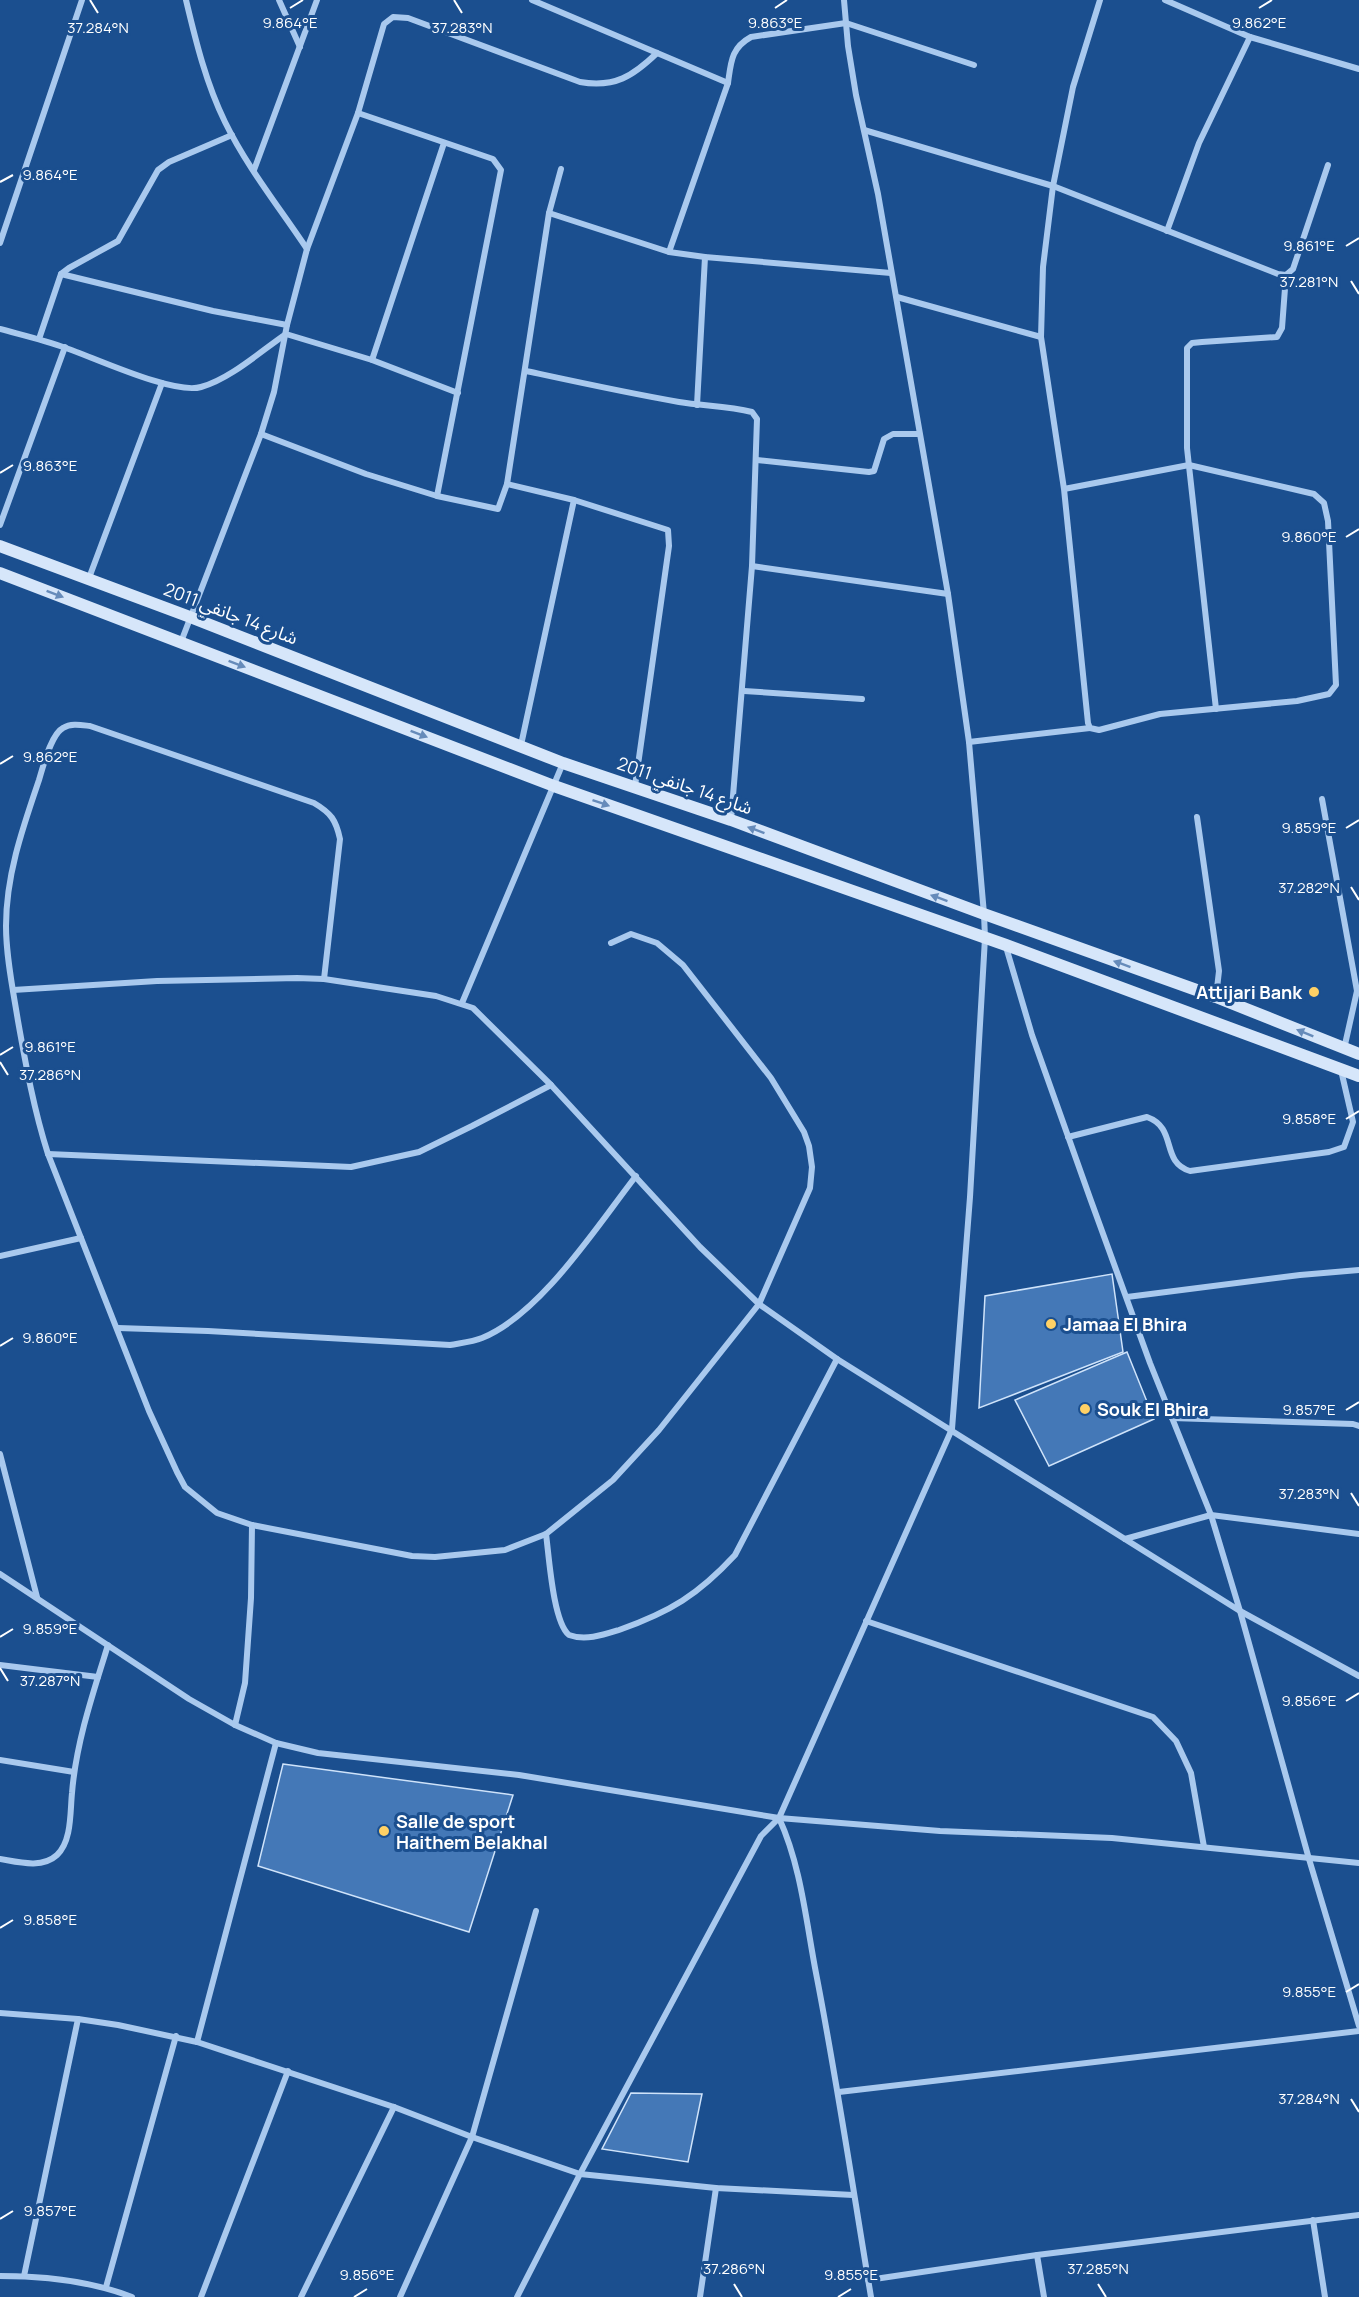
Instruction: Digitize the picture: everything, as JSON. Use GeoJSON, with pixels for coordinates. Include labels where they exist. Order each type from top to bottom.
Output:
{"type":"FeatureCollection","features":[{"type":"Feature","properties":{"kind":"main road","name":"شارع 14 جانفي 2011"},"geometry":{"type":"LineString","coordinates":[[0,546],[190,616],[563,763],[731,820],[1216,997],[1359,1054]]}},
{"type":"Feature","properties":{"kind":"main road"},"geometry":{"type":"LineString","coordinates":[[0,573],[554,786],[1006,945],[1359,1076]]}},
{"type":"Feature","properties":{"kind":"street"},"geometry":{"type":"LineString","coordinates":[[0,243],[82,0]]}},
{"type":"Feature","properties":{"kind":"street"},"geometry":{"type":"LineString","coordinates":[[186,0],[201,59],[215,101],[232,135],[307,249]]}},
{"type":"Feature","properties":{"kind":"street"},"geometry":{"type":"LineString","coordinates":[[279,0],[300,48]]}},
{"type":"Feature","properties":{"kind":"street"},"geometry":{"type":"LineString","coordinates":[[254,170],[318,0]]}},
{"type":"Feature","properties":{"kind":"street"},"geometry":{"type":"LineString","coordinates":[[532,0],[728,83]]}},
{"type":"Feature","properties":{"kind":"street"},"geometry":{"type":"LineString","coordinates":[[517,2297],[580,2174],[761,1836],[779,1818],[952,1429],[970,1197],[985,938],[984,914],[969,742],[948,594],[897,297],[848,46],[844,0]]}},
{"type":"Feature","properties":{"kind":"street"},"geometry":{"type":"LineString","coordinates":[[1090,728],[1064,489],[1041,337],[1044,258],[1053,186],[1073,87],[1100,0]]}},
{"type":"Feature","properties":{"kind":"street"},"geometry":{"type":"LineString","coordinates":[[1165,0],[1250,37],[1359,69]]}},
{"type":"Feature","properties":{"kind":"street"},"geometry":{"type":"LineString","coordinates":[[181,642],[261,434],[274,392],[307,249],[358,113],[381,28],[393,17],[408,18],[590,84],[627,78],[638,72],[657,53]]}},
{"type":"Feature","properties":{"kind":"street"},"geometry":{"type":"LineString","coordinates":[[669,252],[728,83],[735,51],[740,43],[751,37],[846,23],[974,65]]}},
{"type":"Feature","properties":{"kind":"street"},"geometry":{"type":"LineString","coordinates":[[1167,231],[1199,143],[1250,37]]}},
{"type":"Feature","properties":{"kind":"street"},"geometry":{"type":"LineString","coordinates":[[358,113],[493,159],[501,170],[437,496]]}},
{"type":"Feature","properties":{"kind":"street"},"geometry":{"type":"LineString","coordinates":[[864,130],[1053,186],[1278,274],[1286,275]]}},
{"type":"Feature","properties":{"kind":"street"},"geometry":{"type":"LineString","coordinates":[[39,339],[61,274],[118,241],[158,170],[169,162],[232,135]]}},
{"type":"Feature","properties":{"kind":"street"},"geometry":{"type":"LineString","coordinates":[[372,360],[444,143]]}},
{"type":"Feature","properties":{"kind":"street"},"geometry":{"type":"LineString","coordinates":[[1216,709],[1189,465],[1187,348],[1192,343],[1277,337],[1282,328],[1286,275],[1293,269],[1328,165]]}},
{"type":"Feature","properties":{"kind":"street"},"geometry":{"type":"LineString","coordinates":[[261,434],[366,474],[437,496],[498,509],[507,484],[549,213],[561,170]]}},
{"type":"Feature","properties":{"kind":"street"},"geometry":{"type":"LineString","coordinates":[[549,213],[669,252],[891,273]]}},
{"type":"Feature","properties":{"kind":"street"},"geometry":{"type":"LineString","coordinates":[[698,405],[705,257]]}},
{"type":"Feature","properties":{"kind":"street"},"geometry":{"type":"LineString","coordinates":[[61,274],[213,311],[288,325]]}},
{"type":"Feature","properties":{"kind":"street"},"geometry":{"type":"LineString","coordinates":[[897,297],[1041,337]]}},
{"type":"Feature","properties":{"kind":"street"},"geometry":{"type":"LineString","coordinates":[[1,330],[65,347],[162,383],[185,388],[198,388],[216,382],[286,334]]}},
{"type":"Feature","properties":{"kind":"street"},"geometry":{"type":"LineString","coordinates":[[286,334],[372,360],[458,393]]}},
{"type":"Feature","properties":{"kind":"street"},"geometry":{"type":"LineString","coordinates":[[0,525],[65,347]]}},
{"type":"Feature","properties":{"kind":"street"},"geometry":{"type":"LineString","coordinates":[[526,371],[638,395],[752,412],[757,419],[752,566],[744,691],[731,820]]}},
{"type":"Feature","properties":{"kind":"street"},"geometry":{"type":"LineString","coordinates":[[89,578],[162,383]]}},
{"type":"Feature","properties":{"kind":"street"},"geometry":{"type":"LineString","coordinates":[[757,460],[869,472],[874,471],[877,466],[884,439],[893,434],[920,434]]}},
{"type":"Feature","properties":{"kind":"street"},"geometry":{"type":"LineString","coordinates":[[969,742],[1090,728],[1099,730],[1160,714],[1297,701],[1329,694],[1336,685],[1328,521],[1324,504],[1314,494],[1189,465],[1064,489]]}},
{"type":"Feature","properties":{"kind":"street"},"geometry":{"type":"LineString","coordinates":[[507,484],[574,500],[668,530],[669,546],[635,786]]}},
{"type":"Feature","properties":{"kind":"street"},"geometry":{"type":"LineString","coordinates":[[521,745],[574,500]]}},
{"type":"Feature","properties":{"kind":"street"},"geometry":{"type":"LineString","coordinates":[[752,566],[948,594]]}},
{"type":"Feature","properties":{"kind":"street"},"geometry":{"type":"LineString","coordinates":[[744,691],[861,699]]}},
{"type":"Feature","properties":{"kind":"street"},"geometry":{"type":"LineString","coordinates":[[324,979],[340,839],[337,824],[326,810],[314,803],[90,726],[75,724],[62,728],[50,747],[16,851],[3,926],[13,990],[28,1081],[48,1154],[149,1411],[186,1487],[216,1513],[252,1525],[340,1543],[412,1556],[435,1557],[505,1550],[546,1534],[621,1472],[658,1430],[759,1304],[810,1188],[812,1167],[804,1132],[771,1078],[676,958],[657,943],[631,934],[611,943]]}},
{"type":"Feature","properties":{"kind":"street"},"geometry":{"type":"LineString","coordinates":[[462,1003],[563,763]]}},
{"type":"Feature","properties":{"kind":"street"},"geometry":{"type":"LineString","coordinates":[[1322,799],[1358,991],[1344,1049]]}},
{"type":"Feature","properties":{"kind":"street"},"geometry":{"type":"LineString","coordinates":[[1197,817],[1219,971],[1216,997]]}},
{"type":"Feature","properties":{"kind":"street"},"geometry":{"type":"LineString","coordinates":[[1006,945],[1032,1035],[1068,1137],[1210,1515],[1240,1611],[1309,1859],[1359,2026]]}},
{"type":"Feature","properties":{"kind":"street"},"geometry":{"type":"LineString","coordinates":[[13,990],[157,981],[324,979],[436,996],[472,1008],[551,1085],[700,1247],[759,1304],[837,1359],[1240,1611],[1359,1676]]}},
{"type":"Feature","properties":{"kind":"street"},"geometry":{"type":"LineString","coordinates":[[1068,1137],[1147,1117],[1157,1121],[1164,1128],[1174,1161],[1179,1168],[1190,1171],[1329,1152],[1344,1147],[1353,1122],[1341,1069]]}},
{"type":"Feature","properties":{"kind":"street"},"geometry":{"type":"LineString","coordinates":[[48,1154],[351,1167],[419,1152],[551,1085]]}},
{"type":"Feature","properties":{"kind":"street"},"geometry":{"type":"LineString","coordinates":[[118,1328],[220,1331],[450,1345],[482,1338],[512,1319],[540,1296],[636,1176]]}},
{"type":"Feature","properties":{"kind":"street"},"geometry":{"type":"LineString","coordinates":[[0,1256],[81,1238]]}},
{"type":"Feature","properties":{"kind":"street"},"geometry":{"type":"LineString","coordinates":[[1127,1297],[1300,1275],[1359,1270]]}},
{"type":"Feature","properties":{"kind":"street"},"geometry":{"type":"LineString","coordinates":[[546,1534],[554,1598],[562,1626],[569,1635],[600,1636],[656,1616],[673,1607],[715,1576],[735,1555],[837,1359]]}},
{"type":"Feature","properties":{"kind":"street"},"geometry":{"type":"LineString","coordinates":[[1172,1418],[1359,1426]]}},
{"type":"Feature","properties":{"kind":"street"},"geometry":{"type":"LineString","coordinates":[[0,1454],[36,1597]]}},
{"type":"Feature","properties":{"kind":"street"},"geometry":{"type":"LineString","coordinates":[[1125,1539],[1210,1515],[1359,1533]]}},
{"type":"Feature","properties":{"kind":"street"},"geometry":{"type":"LineString","coordinates":[[234,1725],[245,1683],[251,1598],[252,1525]]}},
{"type":"Feature","properties":{"kind":"street"},"geometry":{"type":"LineString","coordinates":[[0,1574],[189,1699],[234,1725],[276,1743],[318,1753],[519,1775],[779,1818],[940,1831],[1112,1838],[1359,1863]]}},
{"type":"Feature","properties":{"kind":"street"},"geometry":{"type":"LineString","coordinates":[[866,1621],[1153,1717],[1176,1741],[1191,1773],[1204,1847]]}},
{"type":"Feature","properties":{"kind":"street"},"geometry":{"type":"LineString","coordinates":[[0,1859],[30,1863],[47,1862],[59,1854],[68,1835],[74,1772],[108,1645]]}},
{"type":"Feature","properties":{"kind":"street"},"geometry":{"type":"LineString","coordinates":[[0,1665],[98,1677]]}},
{"type":"Feature","properties":{"kind":"street"},"geometry":{"type":"LineString","coordinates":[[197,2042],[276,1743]]}},
{"type":"Feature","properties":{"kind":"street"},"geometry":{"type":"LineString","coordinates":[[0,1760],[74,1772]]}},
{"type":"Feature","properties":{"kind":"street"},"geometry":{"type":"LineString","coordinates":[[779,1818],[794,1856],[839,2092],[853,2194],[871,2297]]}},
{"type":"Feature","properties":{"kind":"street"},"geometry":{"type":"LineString","coordinates":[[400,2297],[472,2137],[536,1911]]}},
{"type":"Feature","properties":{"kind":"street"},"geometry":{"type":"LineString","coordinates":[[0,2013],[78,2019],[176,2036],[394,2107],[580,2174],[716,2188],[853,2194]]}},
{"type":"Feature","properties":{"kind":"street"},"geometry":{"type":"LineString","coordinates":[[24,2276],[78,2019]]}},
{"type":"Feature","properties":{"kind":"street"},"geometry":{"type":"LineString","coordinates":[[839,2092],[1359,2031]]}},
{"type":"Feature","properties":{"kind":"street"},"geometry":{"type":"LineString","coordinates":[[106,2287],[176,2036]]}},
{"type":"Feature","properties":{"kind":"street"},"geometry":{"type":"LineString","coordinates":[[201,2297],[288,2071]]}},
{"type":"Feature","properties":{"kind":"street"},"geometry":{"type":"LineString","coordinates":[[301,2297],[394,2107]]}},
{"type":"Feature","properties":{"kind":"street"},"geometry":{"type":"LineString","coordinates":[[700,2297],[716,2188]]}},
{"type":"Feature","properties":{"kind":"street"},"geometry":{"type":"LineString","coordinates":[[868,2280],[1037,2255],[1359,2215]]}},
{"type":"Feature","properties":{"kind":"street"},"geometry":{"type":"LineString","coordinates":[[1313,2220],[1325,2297]]}},
{"type":"Feature","properties":{"kind":"street"},"geometry":{"type":"LineString","coordinates":[[1037,2255],[1044,2297]]}},
{"type":"Feature","properties":{"kind":"street"},"geometry":{"type":"LineString","coordinates":[[0,2276],[24,2276],[106,2287],[132,2297]]}},
{"type":"Feature","properties":{"kind":"building","name":"Jamaa El Bhira"},"geometry":{"type":"Polygon","coordinates":[[[1112,1274],[1123,1352],[979,1408],[985,1296],[1112,1274]]]}},
{"type":"Feature","properties":{"kind":"building","name":"Souk El Bhira"},"geometry":{"type":"Polygon","coordinates":[[[1127,1352],[1154,1419],[1049,1466],[1015,1400],[1127,1352]]]}},
{"type":"Feature","properties":{"kind":"building","name":"Salle de sport Haithem Belakhal"},"geometry":{"type":"Polygon","coordinates":[[[283,1764],[513,1795],[469,1932],[258,1866],[283,1764]]]}},
{"type":"Feature","properties":{"kind":"building"},"geometry":{"type":"Polygon","coordinates":[[[631,2093],[702,2094],[688,2162],[602,2149],[631,2093]]]}},
{"type":"Feature","properties":{"kind":"place","name":"Attijari Bank"},"geometry":{"type":"Point","coordinates":[1314,992]}},
{"type":"Feature","properties":{"kind":"place","name":"Jamaa El Bhira"},"geometry":{"type":"Point","coordinates":[1051,1324]}},
{"type":"Feature","properties":{"kind":"place","name":"Souk El Bhira"},"geometry":{"type":"Point","coordinates":[1085,1409]}},
{"type":"Feature","properties":{"kind":"place","name":"Salle de sport Haithem Belakhal"},"geometry":{"type":"Point","coordinates":[384,1831]}}]}
